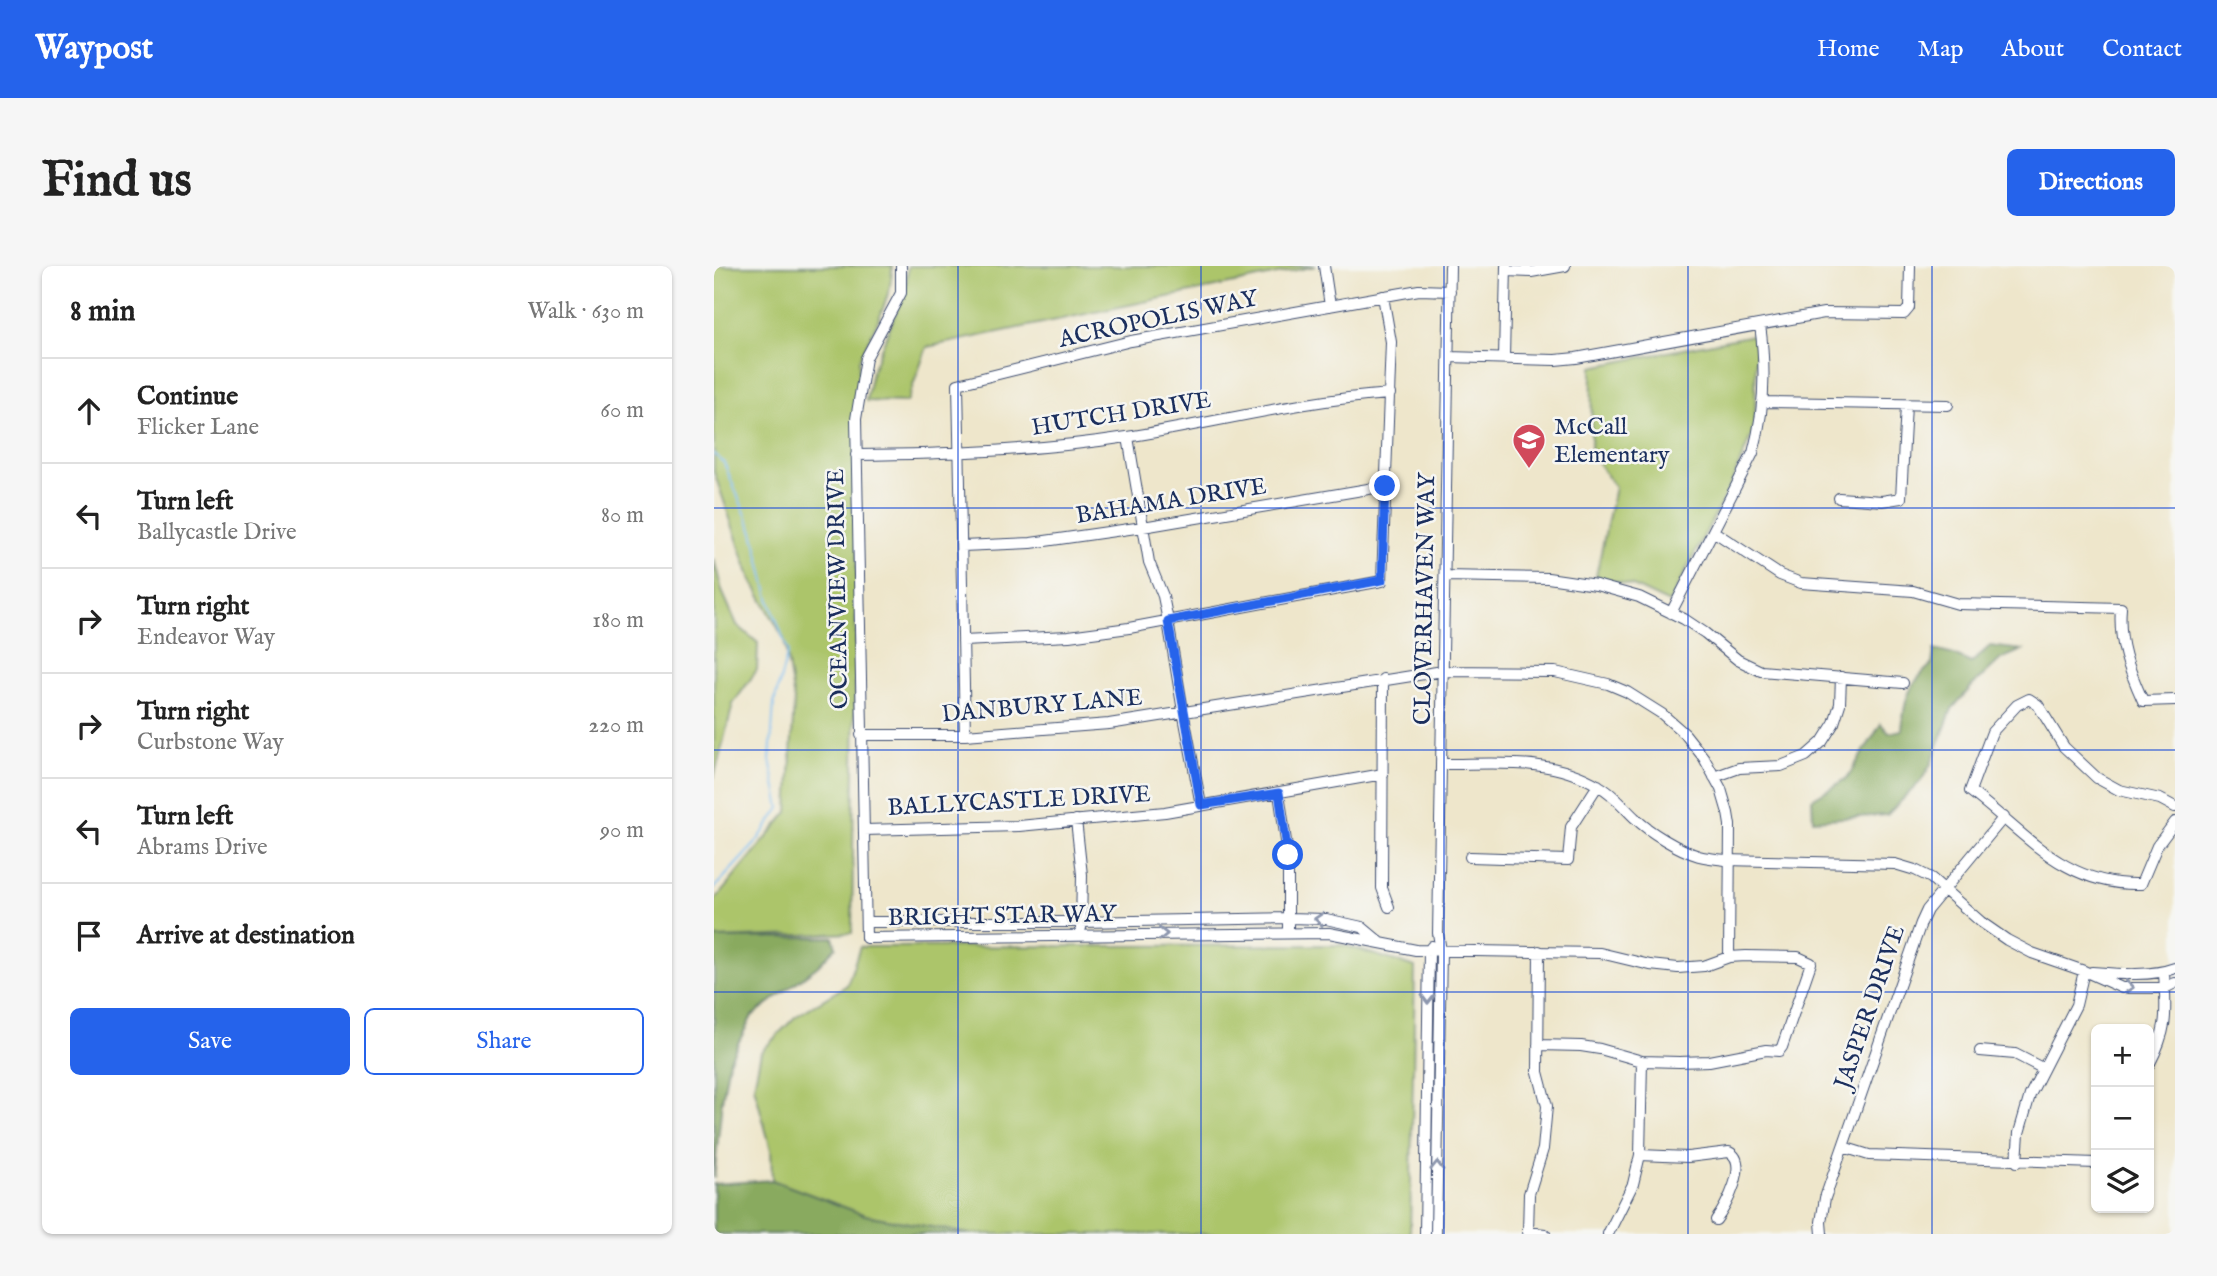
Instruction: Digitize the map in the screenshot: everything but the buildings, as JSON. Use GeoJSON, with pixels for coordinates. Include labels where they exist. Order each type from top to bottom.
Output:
{"type":"FeatureCollection","features":[{"type":"Feature","properties":{"kind":"street","name":"OCEANVIEW DRIVE"},"geometry":{"type":"LineString","coordinates":[[866,922],[856,419],[866,358],[901,293],[901,266]]}},
{"type":"Feature","properties":{"kind":"street"},"geometry":{"type":"LineString","coordinates":[[1324,266],[1330,306]]}},
{"type":"Feature","properties":{"kind":"street","name":"CLOVERHAVEN WAY"},"geometry":{"type":"LineString","coordinates":[[1436,1234],[1441,951],[1438,933],[1450,266]]}},
{"type":"Feature","properties":{"kind":"street"},"geometry":{"type":"LineString","coordinates":[[1504,358],[1506,269],[1531,272],[1565,266]]}},
{"type":"Feature","properties":{"kind":"street"},"geometry":{"type":"LineString","coordinates":[[1449,357],[1576,358],[1824,313],[1904,314],[1909,308],[1910,266]]}},
{"type":"Feature","properties":{"kind":"street","name":"ACROPOLIS WAY"},"geometry":{"type":"LineString","coordinates":[[959,453],[958,384],[1131,341],[1419,290],[1450,291]]}},
{"type":"Feature","properties":{"kind":"street"},"geometry":{"type":"LineString","coordinates":[[963,641],[1069,636],[1168,621],[1382,580],[1391,342],[1383,296]]}},
{"type":"Feature","properties":{"kind":"street"},"geometry":{"type":"LineString","coordinates":[[1671,613],[1753,453],[1761,426],[1763,402],[1765,358],[1760,325]]}},
{"type":"Feature","properties":{"kind":"street","name":"HUTCH DRIVE"},"geometry":{"type":"LineString","coordinates":[[856,455],[1018,450],[1128,437],[1309,403],[1390,394]]}},
{"type":"Feature","properties":{"kind":"street"},"geometry":{"type":"LineString","coordinates":[[1763,402],[1948,405]]}},
{"type":"Feature","properties":{"kind":"street"},"geometry":{"type":"LineString","coordinates":[[1839,498],[1882,501],[1900,499],[1906,405]]}},
{"type":"Feature","properties":{"kind":"street"},"geometry":{"type":"LineString","coordinates":[[1128,437],[1149,562],[1163,596],[1201,805]]}},
{"type":"Feature","properties":{"kind":"street"},"geometry":{"type":"LineString","coordinates":[[959,453],[965,735]]}},
{"type":"Feature","properties":{"kind":"street","name":"BAHAMA DRIVE"},"geometry":{"type":"LineString","coordinates":[[962,546],[1031,543],[1385,486]]}},
{"type":"Feature","properties":{"kind":"street"},"geometry":{"type":"LineString","coordinates":[[1713,531],[1780,575],[1801,583],[1911,590],[1958,604],[2121,608],[2119,625],[2124,653],[2143,701],[2175,700]]}},
{"type":"Feature","properties":{"kind":"street"},"geometry":{"type":"LineString","coordinates":[[1445,576],[1574,581],[1639,597],[1705,633],[1738,660],[1761,671],[1903,683]]}},
{"type":"Feature","properties":{"kind":"street","name":"DANBURY LANE"},"geometry":{"type":"LineString","coordinates":[[861,735],[965,735],[1109,724],[1443,671],[1555,672],[1608,684],[1662,713],[1685,734],[1704,758],[1721,789],[1728,813],[1729,957]]}},
{"type":"Feature","properties":{"kind":"street"},"geometry":{"type":"LineString","coordinates":[[1714,777],[1739,768],[1781,766],[1806,756],[1822,742],[1834,723],[1840,704],[1841,677]]}},
{"type":"Feature","properties":{"kind":"street"},"geometry":{"type":"LineString","coordinates":[[1383,679],[1382,888],[1390,907]]}},
{"type":"Feature","properties":{"kind":"street"},"geometry":{"type":"LineString","coordinates":[[2175,807],[2160,799],[2119,790],[2088,772],[2064,747],[2038,705],[2029,699],[2017,705],[1992,732],[1970,791],[2004,817],[2036,847],[2072,869],[2107,881],[2141,884],[2157,846],[2175,822]]}},
{"type":"Feature","properties":{"kind":"street"},"geometry":{"type":"LineString","coordinates":[[1443,764],[1536,764],[1560,769],[1598,785],[1616,798],[1637,821],[1670,843],[1699,856],[1728,860],[1895,864],[1915,870],[1945,889],[1981,922],[2032,953],[2122,988],[2165,988],[2175,983]]}},
{"type":"Feature","properties":{"kind":"street","name":"BALLYCASTLE DRIVE"},"geometry":{"type":"LineString","coordinates":[[864,830],[1019,826],[1165,812],[1383,774]]}},
{"type":"Feature","properties":{"kind":"street"},"geometry":{"type":"LineString","coordinates":[[1470,857],[1567,860],[1571,827],[1598,785]]}},
{"type":"Feature","properties":{"kind":"street"},"geometry":{"type":"LineString","coordinates":[[1279,793],[1288,855],[1288,933]]}},
{"type":"Feature","properties":{"kind":"street","name":"JASPER DRIVE"},"geometry":{"type":"LineString","coordinates":[[1822,1234],[1825,1198],[1921,923],[1927,911],[2004,817]]}},
{"type":"Feature","properties":{"kind":"street"},"geometry":{"type":"LineString","coordinates":[[1076,820],[1082,875],[1081,935]]}},
{"type":"Feature","properties":{"kind":"street","name":"BRIGHT STAR WAY"},"geometry":{"type":"LineString","coordinates":[[1381,942],[1362,927],[1326,919],[866,922],[866,938],[1329,933],[1416,950],[1600,953],[1650,965],[1678,968],[1704,966],[1729,957],[1798,957],[1811,963],[1779,1051],[1757,1051],[1709,1061],[1642,1060]]}},
{"type":"Feature","properties":{"kind":"street","name":"CLOVERHAVEN WAY"},"geometry":{"type":"LineString","coordinates":[[1425,1234],[1429,950],[1438,933]]}},
{"type":"Feature","properties":{"kind":"street"},"geometry":{"type":"LineString","coordinates":[[1539,951],[1538,1072],[1547,1106],[1543,1149],[1529,1194],[1528,1232],[1545,1234]]}},
{"type":"Feature","properties":{"kind":"street"},"geometry":{"type":"LineString","coordinates":[[2084,971],[2164,972],[2175,968]]}},
{"type":"Feature","properties":{"kind":"street"},"geometry":{"type":"LineString","coordinates":[[2017,1162],[2019,1133],[2026,1105],[2042,1068],[2076,1005],[2084,971]]}},
{"type":"Feature","properties":{"kind":"street"},"geometry":{"type":"LineString","coordinates":[[2154,1056],[2160,1046],[2166,1019],[2164,972]]}},
{"type":"Feature","properties":{"kind":"street"},"geometry":{"type":"LineString","coordinates":[[1538,1045],[1600,1049],[1642,1060],[1640,1155],[1633,1184],[1608,1234]]}},
{"type":"Feature","properties":{"kind":"street"},"geometry":{"type":"LineString","coordinates":[[1980,1051],[2015,1054],[2042,1068]]}},
{"type":"Feature","properties":{"kind":"street"},"geometry":{"type":"LineString","coordinates":[[1843,1147],[1869,1155],[2091,1163]]}},
{"type":"Feature","properties":{"kind":"street"},"geometry":{"type":"LineString","coordinates":[[1640,1155],[1688,1157],[1729,1152],[1735,1155],[1738,1161],[1732,1190],[1726,1207],[1716,1220]]}},
{"type":"Feature","properties":{"kind":"green space"},"geometry":{"type":"Polygon","coordinates":[[[714,266],[892,266],[885,302],[859,360],[852,933],[714,938],[714,901],[788,812],[794,700],[784,639],[750,577],[714,472],[714,266]]]}},
{"type":"Feature","properties":{"kind":"green space"},"geometry":{"type":"Polygon","coordinates":[[[908,266],[1316,266],[927,347],[907,402],[866,401],[872,371],[906,288],[908,266]]]}},
{"type":"Feature","properties":{"kind":"green space"},"geometry":{"type":"Polygon","coordinates":[[[1753,335],[1756,350],[1755,421],[1752,434],[1731,484],[1669,603],[1633,586],[1596,576],[1615,487],[1591,453],[1592,367],[1753,335]]]}},
{"type":"Feature","properties":{"kind":"green space"},"geometry":{"type":"Polygon","coordinates":[[[714,559],[722,591],[737,625],[758,643],[757,670],[733,704],[714,778],[714,559]]]}},
{"type":"Feature","properties":{"kind":"green space"},"geometry":{"type":"Polygon","coordinates":[[[1990,646],[2022,650],[2001,659],[1952,709],[1931,764],[1921,781],[1887,815],[1813,820],[1812,799],[1847,778],[1881,724],[1889,733],[1902,730],[1909,693],[1917,679],[1932,664],[1934,650],[1971,663],[1990,646]]]}},
{"type":"Feature","properties":{"kind":"green space"},"geometry":{"type":"Polygon","coordinates":[[[833,937],[836,947],[818,966],[752,1016],[729,1061],[714,1179],[714,938],[833,937]]]}},
{"type":"Feature","properties":{"kind":"green space"},"geometry":{"type":"Polygon","coordinates":[[[1343,945],[1415,967],[1410,1234],[969,1234],[865,1215],[772,1180],[771,1150],[754,1086],[761,1052],[795,1017],[847,985],[860,947],[1343,945]]]}},
{"type":"Feature","properties":{"kind":"green space"},"geometry":{"type":"Polygon","coordinates":[[[772,1180],[865,1215],[969,1234],[714,1234],[714,1184],[772,1180]]]}},
{"type":"Feature","properties":{"kind":"waterway"},"geometry":{"type":"LineString","coordinates":[[714,454],[724,463],[753,532],[770,602],[788,651],[774,703],[770,760],[780,808],[755,844],[714,888]]}},
{"type":"Feature","properties":{"kind":"place","name":"McCall Elementary"},"geometry":{"type":"Point","coordinates":[1529,470]}},
{"type":"Feature","properties":{"kind":"route"},"geometry":{"type":"LineString","coordinates":[[1288,855],[1279,793],[1201,805],[1168,621],[1382,580],[1385,486]]}}]}
